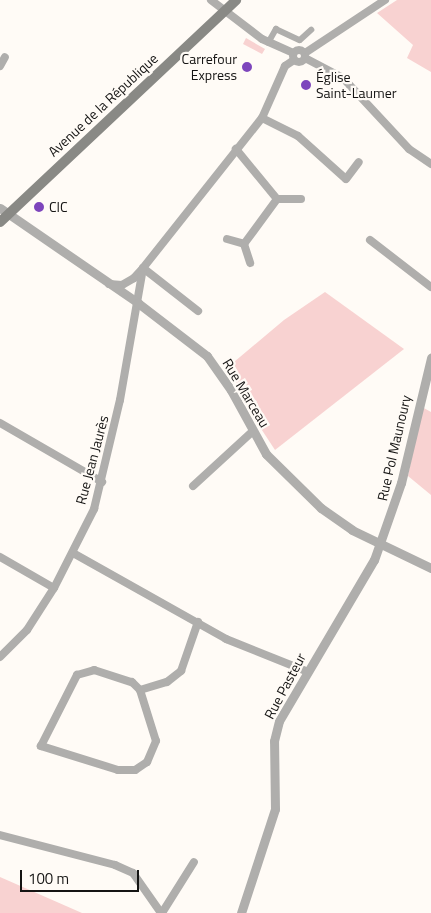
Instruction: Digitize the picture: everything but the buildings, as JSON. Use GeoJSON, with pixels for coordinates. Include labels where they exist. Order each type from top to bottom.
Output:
{"type":"FeatureCollection","features":[{"type":"Feature","properties":{"kind":"main road","name":"Avenue de la République"},"geometry":{"type":"LineString","coordinates":[[0,222],[4,211],[236,0]]}},
{"type":"Feature","properties":{"kind":"street"},"geometry":{"type":"LineString","coordinates":[[212,0],[268,42],[301,62],[305,56],[385,0]]}},
{"type":"Feature","properties":{"kind":"street"},"geometry":{"type":"LineString","coordinates":[[268,42],[277,28],[300,40],[311,30]]}},
{"type":"Feature","properties":{"kind":"street"},"geometry":{"type":"LineString","coordinates":[[109,284],[122,285],[143,268],[262,118],[285,66],[293,56]]}},
{"type":"Feature","properties":{"kind":"street"},"geometry":{"type":"LineString","coordinates":[[305,56],[343,78],[409,149],[431,164]]}},
{"type":"Feature","properties":{"kind":"street"},"geometry":{"type":"LineString","coordinates":[[0,66],[5,57]]}},
{"type":"Feature","properties":{"kind":"street"},"geometry":{"type":"LineString","coordinates":[[262,118],[298,136],[346,179],[359,162]]}},
{"type":"Feature","properties":{"kind":"street"},"geometry":{"type":"LineString","coordinates":[[236,149],[277,199]]}},
{"type":"Feature","properties":{"kind":"street"},"geometry":{"type":"LineString","coordinates":[[277,199],[301,198]]}},
{"type":"Feature","properties":{"kind":"street"},"geometry":{"type":"LineString","coordinates":[[244,244],[277,199]]}},
{"type":"Feature","properties":{"kind":"street","name":"Rue Marceau"},"geometry":{"type":"LineString","coordinates":[[4,211],[138,304],[207,356],[231,390],[253,431],[279,469],[321,508],[352,530],[431,568]]}},
{"type":"Feature","properties":{"kind":"street"},"geometry":{"type":"LineString","coordinates":[[227,238],[244,244]]}},
{"type":"Feature","properties":{"kind":"street"},"geometry":{"type":"LineString","coordinates":[[370,240],[431,287]]}},
{"type":"Feature","properties":{"kind":"street"},"geometry":{"type":"LineString","coordinates":[[244,244],[250,263]]}},
{"type":"Feature","properties":{"kind":"street"},"geometry":{"type":"LineString","coordinates":[[143,268],[198,311]]}},
{"type":"Feature","properties":{"kind":"street","name":"Rue Jean Jaurès"},"geometry":{"type":"LineString","coordinates":[[0,657],[27,630],[54,588],[94,509],[102,482],[138,304],[136,290],[143,268]]}},
{"type":"Feature","properties":{"kind":"street","name":"Rue Pol Maunoury"},"geometry":{"type":"LineString","coordinates":[[381,544],[401,483],[431,358]]}},
{"type":"Feature","properties":{"kind":"street"},"geometry":{"type":"LineString","coordinates":[[0,423],[102,482]]}},
{"type":"Feature","properties":{"kind":"street"},"geometry":{"type":"LineString","coordinates":[[192,486],[253,431]]}},
{"type":"Feature","properties":{"kind":"street","name":"Rue Pasteur"},"geometry":{"type":"LineString","coordinates":[[241,913],[275,808],[274,742],[279,720],[306,671],[366,578],[381,544]]}},
{"type":"Feature","properties":{"kind":"street"},"geometry":{"type":"LineString","coordinates":[[73,553],[226,639],[306,671]]}},
{"type":"Feature","properties":{"kind":"street"},"geometry":{"type":"LineString","coordinates":[[0,557],[54,588]]}},
{"type":"Feature","properties":{"kind":"street"},"geometry":{"type":"LineString","coordinates":[[140,690],[167,682],[181,671],[198,622]]}},
{"type":"Feature","properties":{"kind":"street"},"geometry":{"type":"LineString","coordinates":[[94,670],[132,682],[140,690],[156,740],[154,752],[147,762],[135,770],[118,770],[41,746],[76,676],[85,671],[94,670]]}},
{"type":"Feature","properties":{"kind":"street"},"geometry":{"type":"LineString","coordinates":[[0,835],[115,865],[133,873],[161,913],[194,862]]}},
{"type":"Feature","properties":{"kind":"shaded area"},"geometry":{"type":"Polygon","coordinates":[[[397,0],[431,0],[431,72],[407,58],[413,45],[377,13],[397,0]]]}},
{"type":"Feature","properties":{"kind":"shaded area"},"geometry":{"type":"Polygon","coordinates":[[[246,38],[265,49],[262,54],[243,44],[246,38]]]}},
{"type":"Feature","properties":{"kind":"shaded area"},"geometry":{"type":"Polygon","coordinates":[[[325,292],[404,349],[275,450],[254,418],[228,367],[284,320],[325,292]]]}},
{"type":"Feature","properties":{"kind":"shaded area"},"geometry":{"type":"Polygon","coordinates":[[[422,407],[431,412],[431,495],[408,476],[422,407]]]}},
{"type":"Feature","properties":{"kind":"shaded area"},"geometry":{"type":"Polygon","coordinates":[[[0,877],[82,913],[0,913],[0,877]]]}},
{"type":"Feature","properties":{"kind":"place","name":"Carrefour Express"},"geometry":{"type":"Point","coordinates":[247,67]}},
{"type":"Feature","properties":{"kind":"place","name":"Église Saint-Laumer"},"geometry":{"type":"Point","coordinates":[306,85]}},
{"type":"Feature","properties":{"kind":"place","name":"CIC"},"geometry":{"type":"Point","coordinates":[39,207]}}]}
